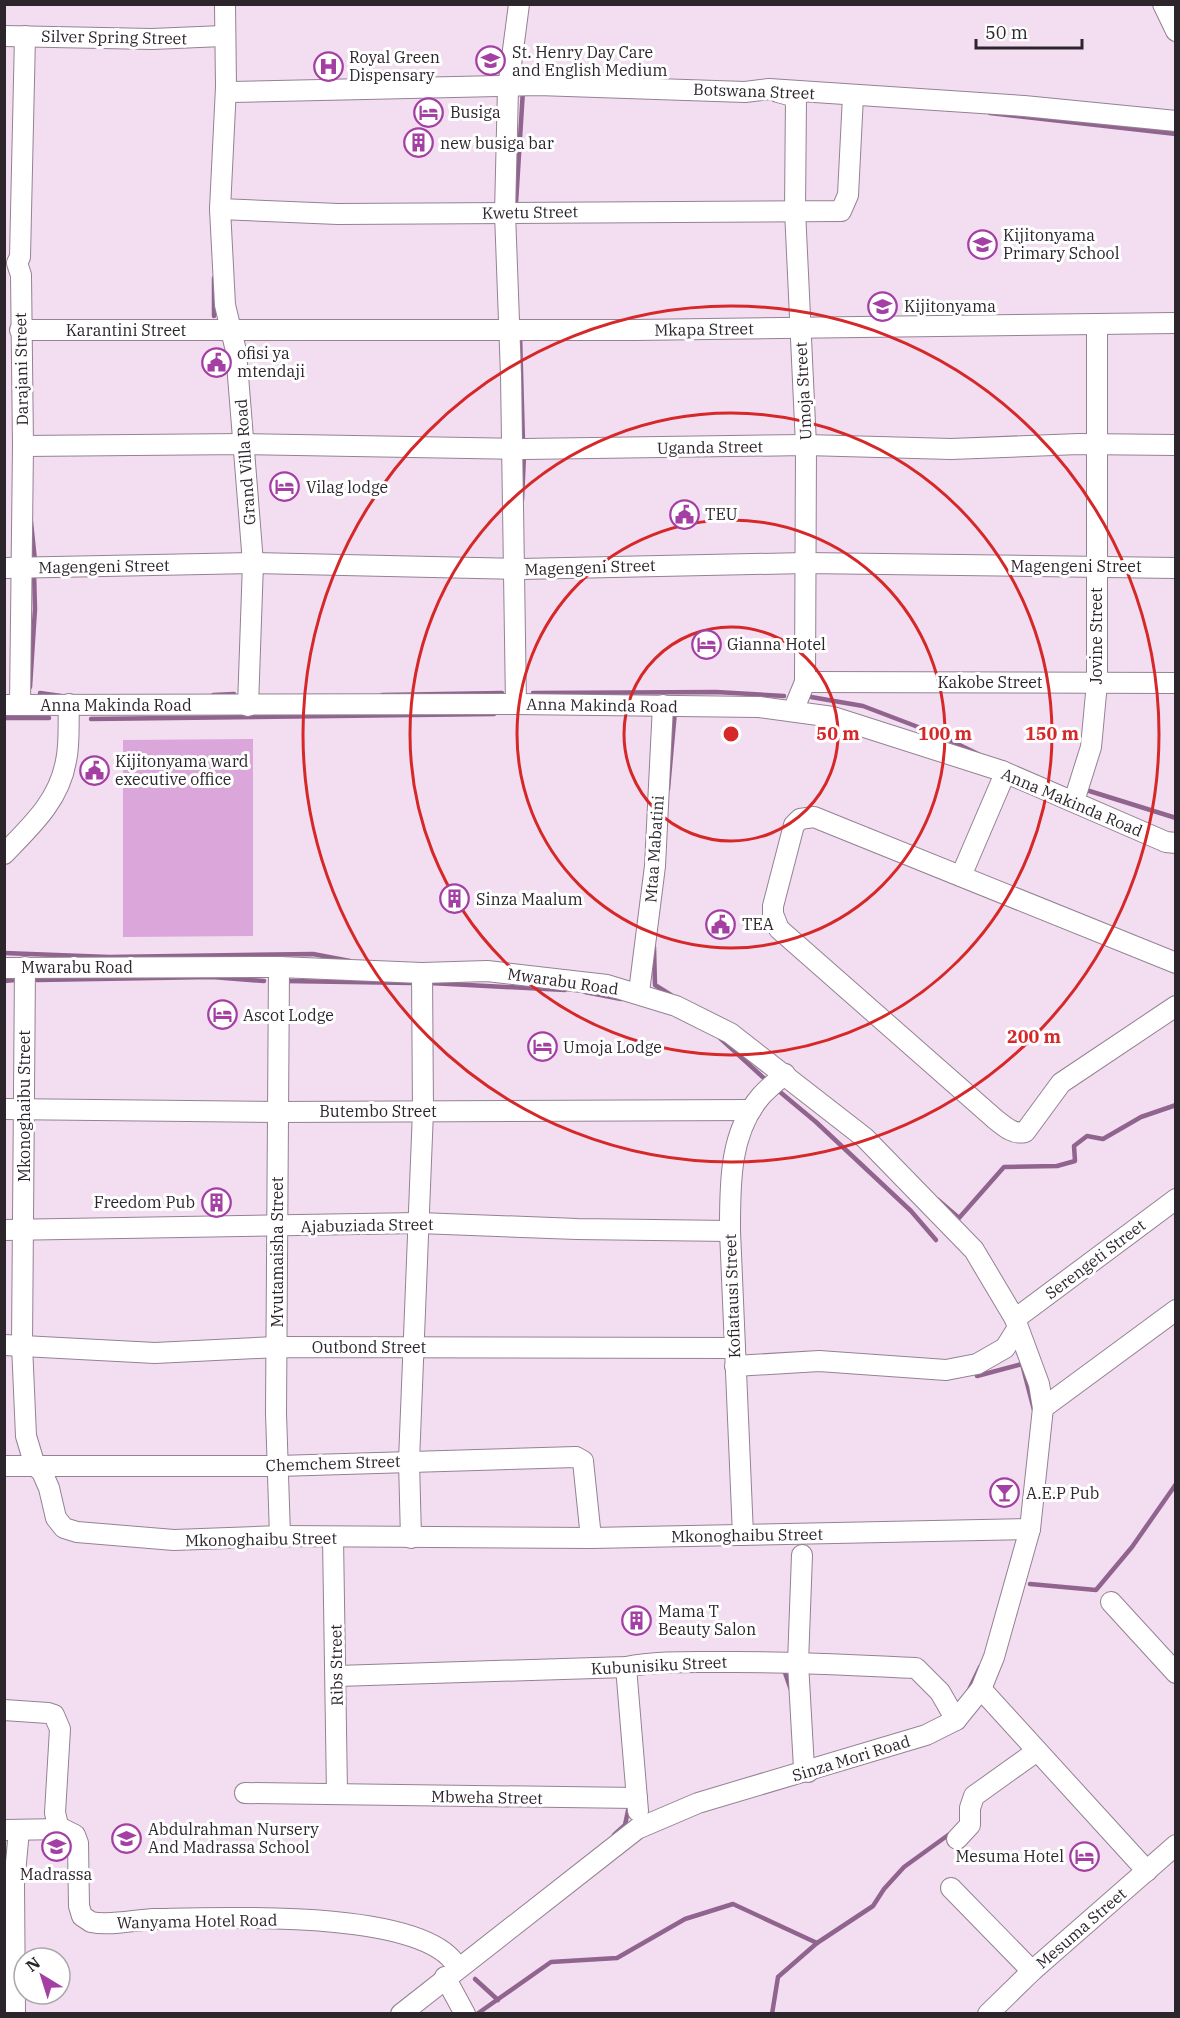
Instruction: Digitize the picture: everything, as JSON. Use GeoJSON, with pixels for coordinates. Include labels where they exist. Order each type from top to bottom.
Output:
{"type":"FeatureCollection","features":[{"type":"Feature","properties":{"kind":"street","name":"Grand Villa Road"},"geometry":{"type":"LineString","coordinates":[[225,4],[223,36],[226,87],[220,209],[225,305],[236,351],[253,563],[248,706]]}},
{"type":"Feature","properties":{"kind":"street"},"geometry":{"type":"LineString","coordinates":[[516,704],[510,449],[511,375],[505,213],[508,88],[519,4]]}},
{"type":"Feature","properties":{"kind":"street"},"geometry":{"type":"LineString","coordinates":[[1163,4],[1176,31]]}},
{"type":"Feature","properties":{"kind":"street","name":"Silver Spring Street"},"geometry":{"type":"LineString","coordinates":[[4,36],[152,39],[223,36]]}},
{"type":"Feature","properties":{"kind":"street","name":"Darajani Street"},"geometry":{"type":"LineString","coordinates":[[12,705],[14,568],[23,446],[13,378],[20,330],[21,274],[10,263],[20,256],[25,36]]}},
{"type":"Feature","properties":{"kind":"street","name":"Botswana Street"},"geometry":{"type":"LineString","coordinates":[[226,87],[231,92],[508,88],[538,85],[746,92],[770,89],[1023,106],[1176,121]]}},
{"type":"Feature","properties":{"kind":"street","name":"Umoja Street"},"geometry":{"type":"LineString","coordinates":[[770,89],[796,97],[795,210],[806,445],[805,682],[793,711]]}},
{"type":"Feature","properties":{"kind":"street","name":"Kwetu Street"},"geometry":{"type":"LineString","coordinates":[[220,209],[338,214],[841,211],[848,195],[853,96]]}},
{"type":"Feature","properties":{"kind":"street","name":"Mkapa Street"},"geometry":{"type":"LineString","coordinates":[[232,330],[801,328],[1176,323]]}},
{"type":"Feature","properties":{"kind":"street","name":"Jovine Street"},"geometry":{"type":"LineString","coordinates":[[1074,801],[1091,747],[1097,683],[1097,324]]}},
{"type":"Feature","properties":{"kind":"street","name":"Karantini Street"},"geometry":{"type":"LineString","coordinates":[[20,330],[232,330]]}},
{"type":"Feature","properties":{"kind":"street","name":"Uganda Street"},"geometry":{"type":"LineString","coordinates":[[23,446],[244,444],[510,449],[806,445],[951,449],[1176,445]]}},
{"type":"Feature","properties":{"kind":"street","name":"Magengeni Street"},"geometry":{"type":"LineString","coordinates":[[14,568],[253,563],[513,569],[804,563],[1050,567],[1096,565],[1176,568]]}},
{"type":"Feature","properties":{"kind":"street","name":"Kakobe Street"},"geometry":{"type":"LineString","coordinates":[[805,682],[1176,683]]}},
{"type":"Feature","properties":{"kind":"street"},"geometry":{"type":"LineString","coordinates":[[4,854],[45,812],[57,790],[66,761],[69,704]]}},
{"type":"Feature","properties":{"kind":"street","name":"Anna Makinda Road"},"geometry":{"type":"LineString","coordinates":[[12,705],[663,705],[759,707],[793,711],[833,717],[1002,771],[1166,842],[1176,843]]}},
{"type":"Feature","properties":{"kind":"street","name":"Mtaa Mabatini"},"geometry":{"type":"LineString","coordinates":[[639,992],[655,866],[663,705]]}},
{"type":"Feature","properties":{"kind":"street"},"geometry":{"type":"LineString","coordinates":[[961,876],[1002,778],[1002,771]]}},
{"type":"Feature","properties":{"kind":"street"},"geometry":{"type":"LineString","coordinates":[[1176,963],[818,818],[800,819],[794,825],[772,914],[779,928],[933,1066],[999,1122],[1020,1133],[1025,1132],[1061,1083],[1176,1006]]}},
{"type":"Feature","properties":{"kind":"street","name":"Mkonoghaibu Street"},"geometry":{"type":"LineString","coordinates":[[25,967],[14,1108],[13,1345],[26,1436],[35,1466],[42,1472],[49,1488],[56,1518],[70,1531],[174,1540],[280,1536],[591,1538],[1030,1528]]}},
{"type":"Feature","properties":{"kind":"street","name":"Mwarabu Road"},"geometry":{"type":"LineString","coordinates":[[4,968],[279,967],[422,973],[487,971],[607,985],[639,992],[713,1023],[785,1074],[865,1138],[974,1250],[1016,1324]]}},
{"type":"Feature","properties":{"kind":"street","name":"Mvutamaisha Street"},"geometry":{"type":"LineString","coordinates":[[279,967],[277,1347],[280,1536]]}},
{"type":"Feature","properties":{"kind":"street"},"geometry":{"type":"LineString","coordinates":[[411,1538],[409,1461],[423,1111],[422,973]]}},
{"type":"Feature","properties":{"kind":"street","name":"Kofiatausi Street"},"geometry":{"type":"LineString","coordinates":[[743,1535],[730,1231],[734,1154],[751,1110],[761,1096],[785,1074]]}},
{"type":"Feature","properties":{"kind":"street","name":"Butembo Street"},"geometry":{"type":"LineString","coordinates":[[14,1108],[278,1112],[751,1110]]}},
{"type":"Feature","properties":{"kind":"street","name":"Serengeti Street"},"geometry":{"type":"LineString","coordinates":[[735,1357],[946,1370],[977,1364],[1005,1348],[1016,1324],[1176,1199]]}},
{"type":"Feature","properties":{"kind":"street","name":"Ajabuziada Street"},"geometry":{"type":"LineString","coordinates":[[14,1231],[418,1223],[577,1229],[730,1231]]}},
{"type":"Feature","properties":{"kind":"street"},"geometry":{"type":"LineString","coordinates":[[1043,1408],[1176,1310]]}},
{"type":"Feature","properties":{"kind":"street","name":"Sinza Mori Road"},"geometry":{"type":"LineString","coordinates":[[401,2013],[637,1828],[698,1803],[926,1735],[956,1720],[981,1689],[994,1657],[1030,1528],[1043,1408],[1039,1384],[1016,1324]]}},
{"type":"Feature","properties":{"kind":"street","name":"Outbond Street"},"geometry":{"type":"LineString","coordinates":[[13,1345],[155,1353],[277,1347],[413,1348],[735,1357]]}},
{"type":"Feature","properties":{"kind":"street","name":"Chemchem Street"},"geometry":{"type":"LineString","coordinates":[[4,1466],[279,1466],[576,1457],[583,1461],[586,1472],[591,1538]]}},
{"type":"Feature","properties":{"kind":"street","name":"Ribs Street"},"geometry":{"type":"LineString","coordinates":[[333,1538],[337,1676],[337,1793]]}},
{"type":"Feature","properties":{"kind":"street"},"geometry":{"type":"LineString","coordinates":[[802,1555],[798,1663],[804,1768],[808,1772]]}},
{"type":"Feature","properties":{"kind":"street"},"geometry":{"type":"LineString","coordinates":[[1111,1602],[1176,1673]]}},
{"type":"Feature","properties":{"kind":"street","name":"Kubunisiku Street"},"geometry":{"type":"LineString","coordinates":[[337,1676],[626,1667],[645,1663],[682,1662],[798,1663],[916,1668],[940,1692],[956,1720]]}},
{"type":"Feature","properties":{"kind":"street"},"geometry":{"type":"LineString","coordinates":[[626,1667],[639,1821],[637,1828]]}},
{"type":"Feature","properties":{"kind":"street"},"geometry":{"type":"LineString","coordinates":[[981,1689],[1147,1871]]}},
{"type":"Feature","properties":{"kind":"street"},"geometry":{"type":"LineString","coordinates":[[4,1710],[54,1715],[60,1729],[55,1814],[59,1829],[12,1830],[14,1884],[10,1941],[15,2013]]}},
{"type":"Feature","properties":{"kind":"street"},"geometry":{"type":"LineString","coordinates":[[957,1839],[970,1825],[970,1808],[974,1796],[1037,1751]]}},
{"type":"Feature","properties":{"kind":"street","name":"Mbweha Street"},"geometry":{"type":"LineString","coordinates":[[245,1793],[637,1798]]}},
{"type":"Feature","properties":{"kind":"street","name":"Wanyama Hotel Road"},"geometry":{"type":"LineString","coordinates":[[59,1829],[72,1831],[77,1839],[79,1906],[82,1916],[91,1922],[274,1920],[360,1924],[439,1946],[451,1972]]}},
{"type":"Feature","properties":{"kind":"street","name":"Mesuma Street"},"geometry":{"type":"LineString","coordinates":[[988,2013],[1032,1971],[1176,1845]]}},
{"type":"Feature","properties":{"kind":"street"},"geometry":{"type":"LineString","coordinates":[[951,1888],[1032,1971]]}},
{"type":"Feature","properties":{"kind":"street"},"geometry":{"type":"LineString","coordinates":[[451,1972],[465,2013]]}},
{"type":"Feature","properties":{"kind":"shaded area"},"geometry":{"type":"Polygon","coordinates":[[[253,739],[253,936],[123,937],[123,740],[253,739]]]}},
{"type":"Feature","properties":{"kind":"waterway"},"geometry":{"type":"LineString","coordinates":[[516,203],[523,90]]}},
{"type":"Feature","properties":{"kind":"waterway"},"geometry":{"type":"LineString","coordinates":[[990,113],[1176,134]]}},
{"type":"Feature","properties":{"kind":"waterway"},"geometry":{"type":"LineString","coordinates":[[214,278],[214,316]]}},
{"type":"Feature","properties":{"kind":"waterway"},"geometry":{"type":"LineString","coordinates":[[520,335],[523,443]]}},
{"type":"Feature","properties":{"kind":"waterway"},"geometry":{"type":"LineString","coordinates":[[522,500],[524,455]]}},
{"type":"Feature","properties":{"kind":"waterway"},"geometry":{"type":"LineString","coordinates":[[31,522],[35,561]]}},
{"type":"Feature","properties":{"kind":"waterway"},"geometry":{"type":"LineString","coordinates":[[30,687],[35,609],[34,572]]}},
{"type":"Feature","properties":{"kind":"waterway"},"geometry":{"type":"LineString","coordinates":[[533,693],[716,692],[784,696]]}},
{"type":"Feature","properties":{"kind":"waterway"},"geometry":{"type":"LineString","coordinates":[[40,693],[61,696]]}},
{"type":"Feature","properties":{"kind":"waterway"},"geometry":{"type":"LineString","coordinates":[[382,695],[502,693]]}},
{"type":"Feature","properties":{"kind":"waterway"},"geometry":{"type":"LineString","coordinates":[[213,695],[234,694]]}},
{"type":"Feature","properties":{"kind":"waterway"},"geometry":{"type":"LineString","coordinates":[[811,697],[863,706],[939,735],[978,754]]}},
{"type":"Feature","properties":{"kind":"waterway"},"geometry":{"type":"LineString","coordinates":[[668,789],[675,711]]}},
{"type":"Feature","properties":{"kind":"waterway"},"geometry":{"type":"LineString","coordinates":[[91,719],[494,714]]}},
{"type":"Feature","properties":{"kind":"waterway"},"geometry":{"type":"LineString","coordinates":[[4,718],[49,718]]}},
{"type":"Feature","properties":{"kind":"waterway"},"geometry":{"type":"LineString","coordinates":[[1083,789],[1176,818]]}},
{"type":"Feature","properties":{"kind":"waterway"},"geometry":{"type":"LineString","coordinates":[[654,947],[655,985],[671,995]]}},
{"type":"Feature","properties":{"kind":"waterway"},"geometry":{"type":"LineString","coordinates":[[4,953],[109,957],[313,954],[350,961]]}},
{"type":"Feature","properties":{"kind":"waterway"},"geometry":{"type":"LineString","coordinates":[[37,980],[212,977],[264,981]]}},
{"type":"Feature","properties":{"kind":"waterway"},"geometry":{"type":"LineString","coordinates":[[4,981],[16,980]]}},
{"type":"Feature","properties":{"kind":"waterway"},"geometry":{"type":"LineString","coordinates":[[285,981],[411,983]]}},
{"type":"Feature","properties":{"kind":"waterway"},"geometry":{"type":"LineString","coordinates":[[430,983],[565,990]]}},
{"type":"Feature","properties":{"kind":"waterway"},"geometry":{"type":"LineString","coordinates":[[585,992],[621,999]]}},
{"type":"Feature","properties":{"kind":"waterway"},"geometry":{"type":"LineString","coordinates":[[720,1038],[767,1081]]}},
{"type":"Feature","properties":{"kind":"waterway"},"geometry":{"type":"LineString","coordinates":[[780,1092],[816,1122],[911,1211],[936,1240]]}},
{"type":"Feature","properties":{"kind":"waterway"},"geometry":{"type":"LineString","coordinates":[[938,1200],[959,1218],[1004,1167],[1057,1166],[1075,1161],[1074,1146],[1087,1136],[1103,1139],[1141,1117],[1176,1105]]}},
{"type":"Feature","properties":{"kind":"waterway"},"geometry":{"type":"LineString","coordinates":[[977,1376],[1022,1364],[1034,1410]]}},
{"type":"Feature","properties":{"kind":"waterway"},"geometry":{"type":"LineString","coordinates":[[1030,1584],[1096,1590],[1132,1547],[1176,1484]]}},
{"type":"Feature","properties":{"kind":"waterway"},"geometry":{"type":"LineString","coordinates":[[783,1667],[791,1690]]}},
{"type":"Feature","properties":{"kind":"waterway"},"geometry":{"type":"LineString","coordinates":[[968,1692],[980,1667]]}},
{"type":"Feature","properties":{"kind":"waterway"},"geometry":{"type":"LineString","coordinates":[[614,1835],[625,1825],[629,1806]]}},
{"type":"Feature","properties":{"kind":"waterway"},"geometry":{"type":"LineString","coordinates":[[477,2014],[551,1962],[617,1958],[685,1919],[733,1904],[817,1943],[873,1906],[884,1889],[904,1867],[951,1833]]}},
{"type":"Feature","properties":{"kind":"waterway"},"geometry":{"type":"LineString","coordinates":[[772,2014],[778,1977],[817,1943]]}},
{"type":"Feature","properties":{"kind":"waterway"},"geometry":{"type":"LineString","coordinates":[[475,1979],[498,2000]]}},
{"type":"Feature","properties":{"kind":"place","name":"St. Henry Day Care and English Medium"},"geometry":{"type":"Point","coordinates":[491,61]}},
{"type":"Feature","properties":{"kind":"place","name":"Royal Green Dispensary"},"geometry":{"type":"Point","coordinates":[328,66]}},
{"type":"Feature","properties":{"kind":"place","name":"Busiga"},"geometry":{"type":"Point","coordinates":[429,112]}},
{"type":"Feature","properties":{"kind":"place","name":"new busiga bar"},"geometry":{"type":"Point","coordinates":[419,143]}},
{"type":"Feature","properties":{"kind":"place","name":"Kijitonyama Primary School"},"geometry":{"type":"Point","coordinates":[982,244]}},
{"type":"Feature","properties":{"kind":"place","name":"Kijitonyama"},"geometry":{"type":"Point","coordinates":[883,306]}},
{"type":"Feature","properties":{"kind":"place","name":"ofisi ya mtendaji"},"geometry":{"type":"Point","coordinates":[216,362]}},
{"type":"Feature","properties":{"kind":"place","name":"Vilag lodge"},"geometry":{"type":"Point","coordinates":[285,487]}},
{"type":"Feature","properties":{"kind":"place","name":"TEU"},"geometry":{"type":"Point","coordinates":[684,514]}},
{"type":"Feature","properties":{"kind":"place","name":"Gianna Hotel"},"geometry":{"type":"Point","coordinates":[706,644]}},
{"type":"Feature","properties":{"kind":"place","name":"Kijitonyama ward executive office"},"geometry":{"type":"Point","coordinates":[94,770]}},
{"type":"Feature","properties":{"kind":"place","name":"Sinza Maalum"},"geometry":{"type":"Point","coordinates":[455,899]}},
{"type":"Feature","properties":{"kind":"place","name":"TEA"},"geometry":{"type":"Point","coordinates":[721,924]}},
{"type":"Feature","properties":{"kind":"place","name":"Ascot Lodge"},"geometry":{"type":"Point","coordinates":[222,1015]}},
{"type":"Feature","properties":{"kind":"place","name":"Umoja Lodge"},"geometry":{"type":"Point","coordinates":[542,1047]}},
{"type":"Feature","properties":{"kind":"place","name":"Freedom Pub"},"geometry":{"type":"Point","coordinates":[216,1202]}},
{"type":"Feature","properties":{"kind":"place","name":"A.E.P Pub"},"geometry":{"type":"Point","coordinates":[1005,1493]}},
{"type":"Feature","properties":{"kind":"place","name":"Mama T Beauty Salon"},"geometry":{"type":"Point","coordinates":[637,1620]}},
{"type":"Feature","properties":{"kind":"place","name":"Abdulrahman Nursery And Madrassa School"},"geometry":{"type":"Point","coordinates":[127,1838]}},
{"type":"Feature","properties":{"kind":"place","name":"Madrassa"},"geometry":{"type":"Point","coordinates":[56,1846]}},
{"type":"Feature","properties":{"kind":"place","name":"Mesuma Hotel"},"geometry":{"type":"Point","coordinates":[1085,1856]}}]}
